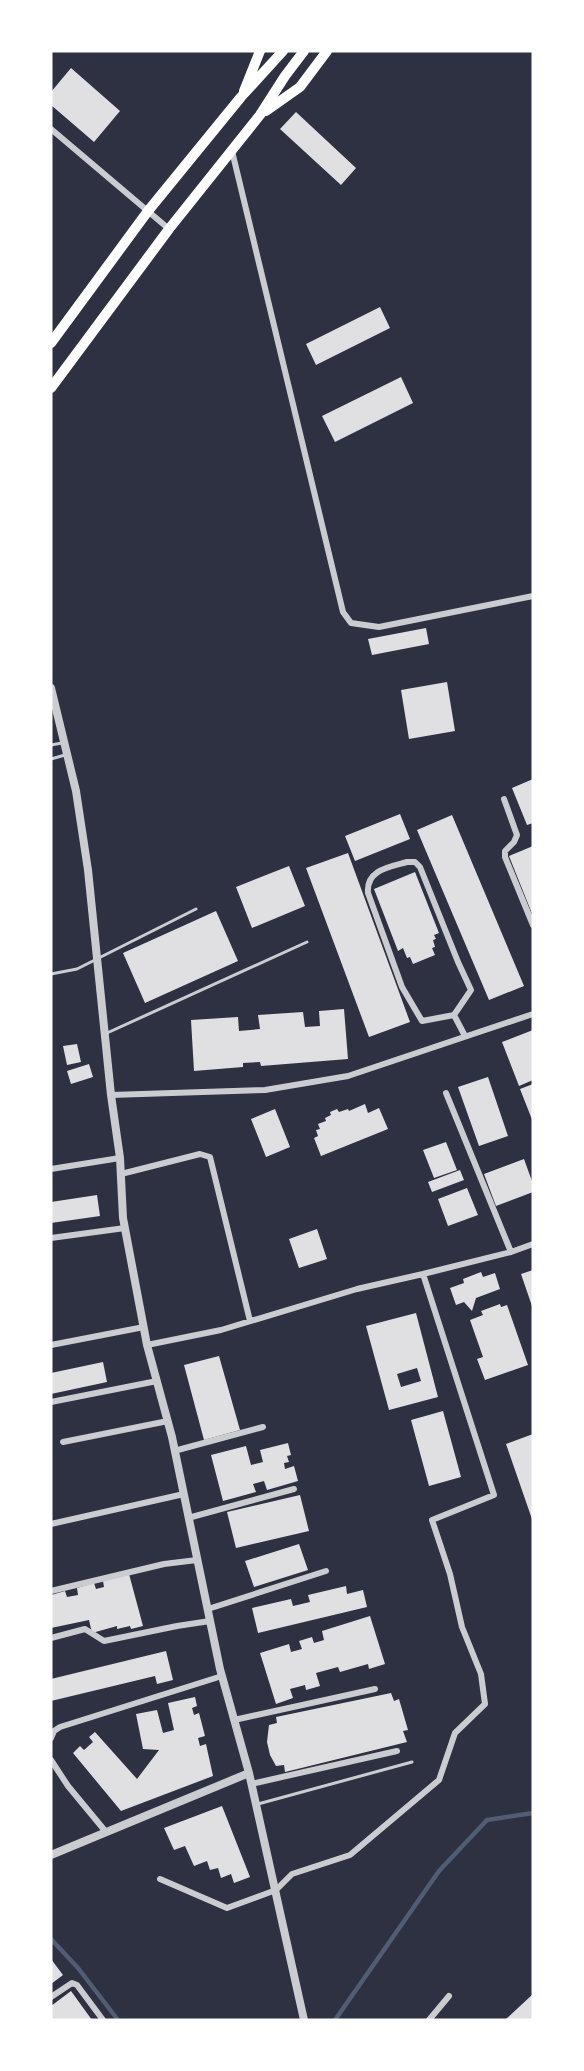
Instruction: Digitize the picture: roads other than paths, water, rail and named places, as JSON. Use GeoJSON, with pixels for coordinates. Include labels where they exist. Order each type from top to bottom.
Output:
{"type":"FeatureCollection","features":[{"type":"Feature","properties":{"kind":"main road"},"geometry":{"type":"LineString","coordinates":[[241,97],[260,51]]}},
{"type":"Feature","properties":{"kind":"main road"},"geometry":{"type":"LineString","coordinates":[[51,343],[148,211],[241,97],[283,51]]}},
{"type":"Feature","properties":{"kind":"main road"},"geometry":{"type":"LineString","coordinates":[[51,388],[169,229],[260,115],[304,51]]}},
{"type":"Feature","properties":{"kind":"main road"},"geometry":{"type":"LineString","coordinates":[[260,115],[300,87],[327,51]]}},
{"type":"Feature","properties":{"kind":"street"},"geometry":{"type":"LineString","coordinates":[[51,129],[169,229]]}},
{"type":"Feature","properties":{"kind":"street"},"geometry":{"type":"LineString","coordinates":[[232,150],[343,612],[351,623],[379,627],[533,596]]}},
{"type":"Feature","properties":{"kind":"street"},"geometry":{"type":"LineString","coordinates":[[51,688],[76,791],[88,870],[111,1095],[120,1158],[125,1228],[147,1345],[168,1421],[222,1676],[249,1773],[304,2020]]}},
{"type":"Feature","properties":{"kind":"street"},"geometry":{"type":"LineString","coordinates":[[504,799],[517,835],[505,851],[505,857],[533,926]]}},
{"type":"Feature","properties":{"kind":"street"},"geometry":{"type":"LineString","coordinates":[[407,862],[415,862],[420,867],[471,990],[454,1015],[422,1021],[402,987],[368,893],[367,885],[372,876],[384,868],[407,862]]}},
{"type":"Feature","properties":{"kind":"street"},"geometry":{"type":"LineString","coordinates":[[111,1095],[275,1088],[348,1076],[533,1014]]}},
{"type":"Feature","properties":{"kind":"street"},"geometry":{"type":"LineString","coordinates":[[454,1015],[465,1036]]}},
{"type":"Feature","properties":{"kind":"street"},"geometry":{"type":"LineString","coordinates":[[446,1093],[511,1252]]}},
{"type":"Feature","properties":{"kind":"street"},"geometry":{"type":"LineString","coordinates":[[121,1174],[200,1154],[210,1157],[250,1321]]}},
{"type":"Feature","properties":{"kind":"street"},"geometry":{"type":"LineString","coordinates":[[51,1169],[120,1158]]}},
{"type":"Feature","properties":{"kind":"street"},"geometry":{"type":"LineString","coordinates":[[51,1238],[125,1228]]}},
{"type":"Feature","properties":{"kind":"street"},"geometry":{"type":"LineString","coordinates":[[147,1345],[221,1329],[357,1289],[511,1252],[533,1244]]}},
{"type":"Feature","properties":{"kind":"street"},"geometry":{"type":"LineString","coordinates":[[160,1879],[227,1908],[276,1890],[292,1874],[350,1855],[439,1780],[455,1733],[485,1704],[481,1674],[462,1627],[450,1574],[432,1520],[494,1495],[423,1274]]}},
{"type":"Feature","properties":{"kind":"street"},"geometry":{"type":"LineString","coordinates":[[51,1345],[144,1327]]}},
{"type":"Feature","properties":{"kind":"street"},"geometry":{"type":"LineString","coordinates":[[51,1402],[157,1381]]}},
{"type":"Feature","properties":{"kind":"street"},"geometry":{"type":"LineString","coordinates":[[63,1442],[168,1421]]}},
{"type":"Feature","properties":{"kind":"street"},"geometry":{"type":"LineString","coordinates":[[174,1451],[263,1427]]}},
{"type":"Feature","properties":{"kind":"street"},"geometry":{"type":"LineString","coordinates":[[188,1518],[294,1489]]}},
{"type":"Feature","properties":{"kind":"street"},"geometry":{"type":"LineString","coordinates":[[51,1524],[184,1494]]}},
{"type":"Feature","properties":{"kind":"street"},"geometry":{"type":"LineString","coordinates":[[51,1591],[164,1564],[197,1560]]}},
{"type":"Feature","properties":{"kind":"street"},"geometry":{"type":"LineString","coordinates":[[208,1609],[326,1571]]}},
{"type":"Feature","properties":{"kind":"street"},"geometry":{"type":"LineString","coordinates":[[51,1638],[85,1629],[104,1641],[210,1621]]}},
{"type":"Feature","properties":{"kind":"street"},"geometry":{"type":"LineString","coordinates":[[51,1738],[54,1731],[60,1727],[222,1676]]}},
{"type":"Feature","properties":{"kind":"street"},"geometry":{"type":"LineString","coordinates":[[234,1720],[375,1689]]}},
{"type":"Feature","properties":{"kind":"street"},"geometry":{"type":"LineString","coordinates":[[251,1784],[397,1751]]}},
{"type":"Feature","properties":{"kind":"street"},"geometry":{"type":"LineString","coordinates":[[51,1760],[68,1786],[106,1832]]}},
{"type":"Feature","properties":{"kind":"street"},"geometry":{"type":"LineString","coordinates":[[51,1856],[249,1773]]}},
{"type":"Feature","properties":{"kind":"street"},"geometry":{"type":"LineString","coordinates":[[51,1997],[72,1983],[77,1985],[103,2020]]}},
{"type":"Feature","properties":{"kind":"street"},"geometry":{"type":"LineString","coordinates":[[429,2020],[449,1996]]}},
{"type":"Feature","properties":{"kind":"lane"},"geometry":{"type":"LineString","coordinates":[[51,745],[64,742]]}},
{"type":"Feature","properties":{"kind":"lane"},"geometry":{"type":"LineString","coordinates":[[51,759],[67,754]]}},
{"type":"Feature","properties":{"kind":"lane"},"geometry":{"type":"LineString","coordinates":[[51,974],[77,969],[196,909]]}},
{"type":"Feature","properties":{"kind":"lane"},"geometry":{"type":"LineString","coordinates":[[105,1034],[307,942]]}},
{"type":"Feature","properties":{"kind":"lane"},"geometry":{"type":"LineString","coordinates":[[256,1805],[412,1762]]}},
{"type":"Feature","properties":{"kind":"waterway"},"geometry":{"type":"LineString","coordinates":[[335,2020],[439,1871],[487,1820],[533,1813]]}},
{"type":"Feature","properties":{"kind":"waterway"},"geometry":{"type":"LineString","coordinates":[[51,1939],[78,1968],[118,2020]]}}]}
